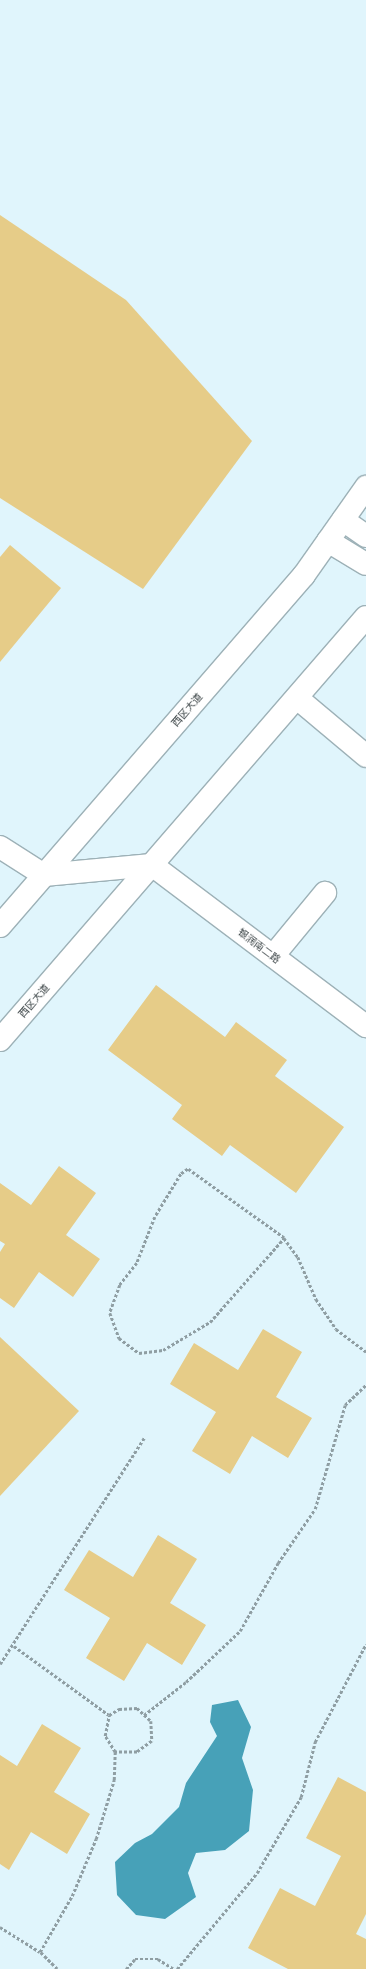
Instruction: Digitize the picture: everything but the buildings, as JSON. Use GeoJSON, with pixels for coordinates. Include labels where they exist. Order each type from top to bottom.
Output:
{"type":"FeatureCollection","features":[{"type":"Feature","properties":{"kind":"main road","name":"西区大道"},"geometry":{"type":"LineString","coordinates":[[0,926],[304,575],[366,486]]}},
{"type":"Feature","properties":{"kind":"main road"},"geometry":{"type":"LineString","coordinates":[[343,520],[366,536]]}},
{"type":"Feature","properties":{"kind":"main road"},"geometry":{"type":"LineString","coordinates":[[328,541],[366,564]]}},
{"type":"Feature","properties":{"kind":"main road","name":"西区大道"},"geometry":{"type":"LineString","coordinates":[[0,1040],[366,617]]}},
{"type":"Feature","properties":{"kind":"main road"},"geometry":{"type":"LineString","coordinates":[[297,698],[366,756]]}},
{"type":"Feature","properties":{"kind":"main road"},"geometry":{"type":"LineString","coordinates":[[0,847],[44,875],[152,865]]}},
{"type":"Feature","properties":{"kind":"main road","name":"银润南二路"},"geometry":{"type":"LineString","coordinates":[[152,865],[366,1026]]}},
{"type":"Feature","properties":{"kind":"main road"},"geometry":{"type":"LineString","coordinates":[[273,956],[325,893]]}},
{"type":"Feature","properties":{"kind":"path"},"geometry":{"type":"LineString","coordinates":[[284,1238],[210,1322],[163,1350],[139,1353],[119,1338],[110,1313],[120,1285],[137,1263],[156,1217],[181,1174],[188,1169],[284,1238],[298,1257],[316,1300],[336,1329],[366,1352]]}},
{"type":"Feature","properties":{"kind":"path"},"geometry":{"type":"LineString","coordinates":[[144,1715],[186,1682],[240,1631],[278,1563],[315,1509],[345,1404],[366,1385]]}},
{"type":"Feature","properties":{"kind":"path"},"geometry":{"type":"LineString","coordinates":[[0,1664],[14,1646],[144,1438]]}},
{"type":"Feature","properties":{"kind":"path"},"geometry":{"type":"LineString","coordinates":[[126,1969],[135,1959],[158,1959],[176,1969],[258,1873],[301,1797],[314,1742],[366,1644]]}},
{"type":"Feature","properties":{"kind":"path"},"geometry":{"type":"LineString","coordinates":[[14,1646],[108,1716]]}},
{"type":"Feature","properties":{"kind":"path"},"geometry":{"type":"LineString","coordinates":[[40,1952],[72,1896],[96,1839],[114,1780],[115,1752],[105,1736],[108,1716],[119,1709],[137,1708],[151,1721],[152,1741],[137,1752],[115,1752]]}},
{"type":"Feature","properties":{"kind":"path"},"geometry":{"type":"LineString","coordinates":[[0,1927],[40,1952],[57,1969]]}},
{"type":"Feature","properties":{"kind":"water"},"geometry":{"type":"Polygon","coordinates":[[[238,1700],[251,1727],[242,1758],[253,1790],[249,1831],[225,1850],[196,1853],[188,1873],[196,1897],[165,1919],[136,1915],[117,1895],[115,1862],[135,1843],[152,1834],[179,1807],[186,1783],[217,1736],[210,1722],[212,1705],[238,1700]]]}}]}
